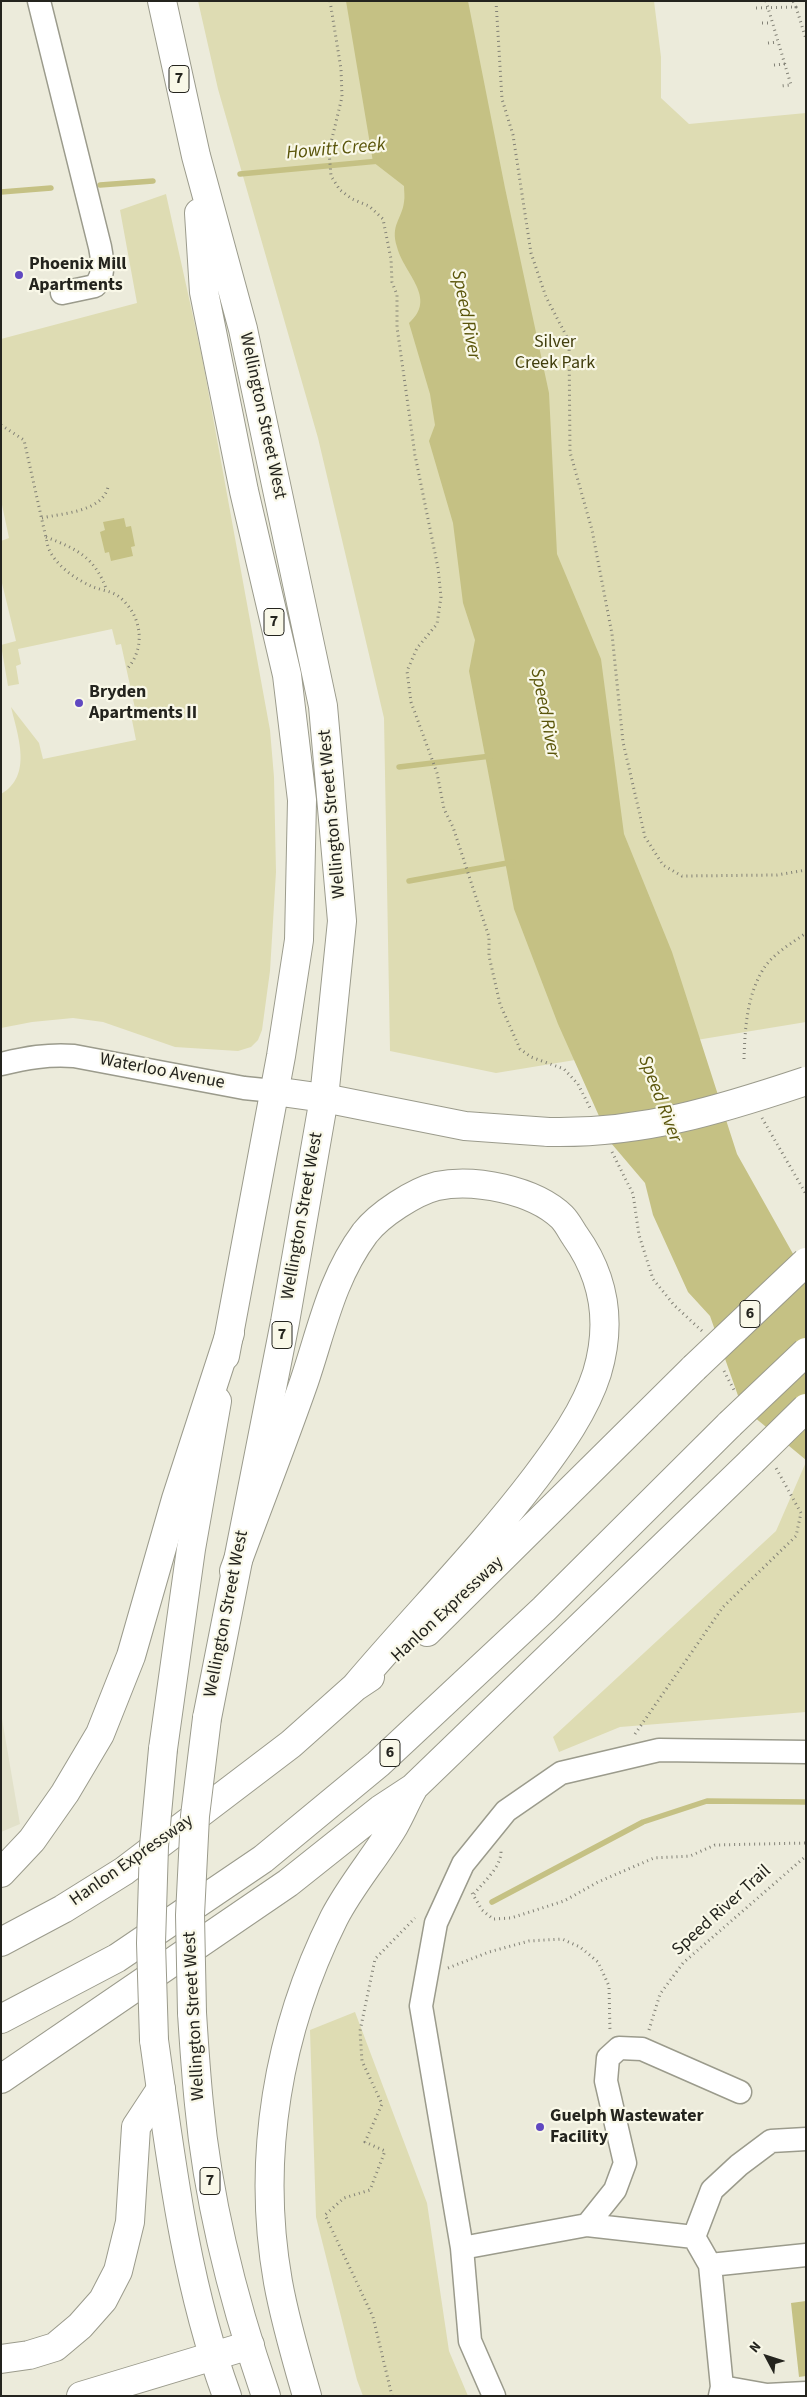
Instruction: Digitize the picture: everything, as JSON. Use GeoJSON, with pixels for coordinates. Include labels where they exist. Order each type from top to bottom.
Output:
{"type":"FeatureCollection","features":[{"type":"Feature","properties":{"kind":"main road","name":"Wellington Street West"},"geometry":{"type":"LineString","coordinates":[[162,1],[196,156],[243,328],[323,706],[342,921],[324,1098],[284,1322],[207,1718],[195,1816],[190,1915],[192,2013],[199,2105],[214,2205],[250,2345],[266,2396]]}},
{"type":"Feature","properties":{"kind":"main road","name":"Wellington Street West"},"geometry":{"type":"LineString","coordinates":[[196,156],[204,292],[244,491],[287,675],[302,800],[299,940],[274,1091],[190,1549],[163,1749],[154,1846],[151,1943],[154,2040],[179,2210],[212,2356],[227,2396]]}},
{"type":"Feature","properties":{"kind":"main road","name":"Waterloo Avenue"},"geometry":{"type":"LineString","coordinates":[[274,1091],[324,1098],[465,1126],[590,1133],[651,1125],[730,1106],[806,1081]]}},
{"type":"Feature","properties":{"kind":"main road"},"geometry":{"type":"LineString","coordinates":[[234,1572],[305,1380],[320,1324],[338,1276],[367,1231],[398,1204],[437,1186],[478,1184],[522,1192],[562,1217],[590,1257],[603,1296],[605,1337],[596,1374],[579,1414],[552,1455],[508,1514],[354,1687]]}},
{"type":"Feature","properties":{"kind":"main road","name":"Hanlon Expressway"},"geometry":{"type":"LineString","coordinates":[[1,1942],[63,1909],[124,1871],[291,1744],[354,1687],[395,1662],[694,1368],[806,1262]]}},
{"type":"Feature","properties":{"kind":"main road"},"geometry":{"type":"LineString","coordinates":[[1,1873],[32,1840],[65,1793],[100,1734],[131,1656],[176,1499],[230,1333]]}},
{"type":"Feature","properties":{"kind":"main road","name":"6"},"geometry":{"type":"LineString","coordinates":[[1,2019],[117,1958],[263,1859],[378,1764],[544,1609],[730,1424],[806,1352]]}},
{"type":"Feature","properties":{"kind":"main road"},"geometry":{"type":"LineString","coordinates":[[1,2079],[288,1883],[381,1809],[414,1788],[763,1462],[806,1408]]}},
{"type":"Feature","properties":{"kind":"main road"},"geometry":{"type":"LineString","coordinates":[[307,2396],[289,2334],[280,2291],[271,2229],[270,2175],[272,2140],[281,2068],[312,1966],[331,1925],[362,1870],[393,1827],[414,1788]]}},
{"type":"Feature","properties":{"kind":"main road"},"geometry":{"type":"LineString","coordinates":[[1,2359],[29,2355],[55,2347],[80,2326],[104,2300],[118,2271],[130,2222],[136,2127],[161,2089]]}},
{"type":"Feature","properties":{"kind":"main road"},"geometry":{"type":"LineString","coordinates":[[81,2396],[250,2345]]}},
{"type":"Feature","properties":{"kind":"street"},"geometry":{"type":"LineString","coordinates":[[39,1],[100,247],[103,267],[103,274],[95,286],[62,293]]}},
{"type":"Feature","properties":{"kind":"street","name":"Waterloo Avenue"},"geometry":{"type":"LineString","coordinates":[[1,1064],[27,1057],[57,1054],[244,1088],[274,1091]]}},
{"type":"Feature","properties":{"kind":"street"},"geometry":{"type":"LineString","coordinates":[[494,2396],[470,2341],[462,2248],[420,2006],[436,1923],[463,1864],[506,1811],[561,1773],[659,1750],[806,1752]]}},
{"type":"Feature","properties":{"kind":"street"},"geometry":{"type":"LineString","coordinates":[[588,2225],[615,2190],[624,2163],[606,2081],[608,2058],[616,2050],[619,2048],[642,2049],[740,2092]]}},
{"type":"Feature","properties":{"kind":"street"},"geometry":{"type":"LineString","coordinates":[[694,2237],[712,2190],[739,2165],[771,2141],[806,2138]]}},
{"type":"Feature","properties":{"kind":"street"},"geometry":{"type":"LineString","coordinates":[[462,2248],[588,2225],[694,2237]]}},
{"type":"Feature","properties":{"kind":"street"},"geometry":{"type":"LineString","coordinates":[[694,2237],[710,2265],[721,2392],[767,2395],[806,2393]]}},
{"type":"Feature","properties":{"kind":"street"},"geometry":{"type":"LineString","coordinates":[[710,2265],[806,2255]]}},
{"type":"Feature","properties":{"kind":"path"},"geometry":{"type":"LineString","coordinates":[[330,1],[341,69],[342,97],[329,151],[331,176],[340,190],[352,199],[369,206],[383,219],[392,259],[392,282],[397,295],[397,327],[415,455],[438,568],[441,597],[437,624],[417,648],[407,671],[411,702],[436,770],[444,809],[453,827],[489,937],[489,956],[500,1004],[520,1049],[531,1057],[564,1069],[578,1084],[591,1110]]}},
{"type":"Feature","properties":{"kind":"path"},"geometry":{"type":"LineString","coordinates":[[496,1],[502,99],[513,135],[531,253],[546,297],[569,341],[570,452],[592,530],[612,634],[623,742],[645,837],[663,865],[682,876],[777,875],[806,870]]}},
{"type":"Feature","properties":{"kind":"path"},"geometry":{"type":"LineString","coordinates":[[766,1],[791,85],[781,86]]}},
{"type":"Feature","properties":{"kind":"path"},"geometry":{"type":"LineString","coordinates":[[794,1],[806,39]]}},
{"type":"Feature","properties":{"kind":"path"},"geometry":{"type":"LineString","coordinates":[[756,8],[768,6],[796,8]]}},
{"type":"Feature","properties":{"kind":"path"},"geometry":{"type":"LineString","coordinates":[[800,22],[806,22]]}},
{"type":"Feature","properties":{"kind":"path"},"geometry":{"type":"LineString","coordinates":[[762,23],[772,23]]}},
{"type":"Feature","properties":{"kind":"path"},"geometry":{"type":"LineString","coordinates":[[768,43],[778,42]]}},
{"type":"Feature","properties":{"kind":"path"},"geometry":{"type":"LineString","coordinates":[[774,65],[784,64]]}},
{"type":"Feature","properties":{"kind":"path"},"geometry":{"type":"LineString","coordinates":[[1,425],[24,440],[51,554],[60,565],[80,580],[116,594],[129,606],[137,621],[140,639],[133,662],[126,670]]}},
{"type":"Feature","properties":{"kind":"path"},"geometry":{"type":"LineString","coordinates":[[42,518],[94,505],[105,497],[108,487]]}},
{"type":"Feature","properties":{"kind":"path"},"geometry":{"type":"LineString","coordinates":[[46,537],[84,555],[98,571],[107,591]]}},
{"type":"Feature","properties":{"kind":"path"},"geometry":{"type":"LineString","coordinates":[[744,1059],[748,1008],[765,967],[785,948],[806,933]]}},
{"type":"Feature","properties":{"kind":"path"},"geometry":{"type":"LineString","coordinates":[[761,1115],[806,1194]]}},
{"type":"Feature","properties":{"kind":"path"},"geometry":{"type":"LineString","coordinates":[[609,1146],[633,1194],[639,1235],[653,1279],[674,1305],[700,1327],[705,1336]]}},
{"type":"Feature","properties":{"kind":"path"},"geometry":{"type":"LineString","coordinates":[[723,1370],[737,1395]]}},
{"type":"Feature","properties":{"kind":"path"},"geometry":{"type":"LineString","coordinates":[[618,1760],[723,1607],[796,1536],[801,1513],[763,1462]]}},
{"type":"Feature","properties":{"kind":"path","name":"Speed River Trail"},"geometry":{"type":"LineString","coordinates":[[456,1879],[474,1894],[482,1910],[493,1919],[510,1918],[564,1901],[598,1882],[654,1858],[690,1856],[715,1845],[806,1843]]}},
{"type":"Feature","properties":{"kind":"path","name":"Speed River Trail"},"geometry":{"type":"LineString","coordinates":[[642,2049],[660,1994],[683,1963],[806,1856]]}},
{"type":"Feature","properties":{"kind":"path"},"geometry":{"type":"LineString","coordinates":[[392,2396],[373,2317],[326,2215],[344,2198],[370,2190],[385,2151],[365,2142],[382,2104],[362,2061],[360,2031],[375,1959],[421,1912],[446,1901]]}},
{"type":"Feature","properties":{"kind":"path"},"geometry":{"type":"LineString","coordinates":[[426,1976],[489,1952],[529,1941],[562,1939],[580,1947],[598,1962],[609,1986],[610,2033],[616,2050]]}},
{"type":"Feature","properties":{"kind":"shaded area"},"geometry":{"type":"Polygon","coordinates":[[[1,1713],[20,1824],[1,1832],[1,1713]]]}},
{"type":"Feature","properties":{"kind":"green space","name":"Silver Creek Park"},"geometry":{"type":"Polygon","coordinates":[[[198,1],[654,1],[661,57],[661,98],[689,124],[806,113],[806,1022],[496,1073],[390,1051],[384,718],[318,438],[218,89],[198,1]]]}},
{"type":"Feature","properties":{"kind":"green space"},"geometry":{"type":"Polygon","coordinates":[[[166,194],[202,357],[270,730],[274,777],[276,872],[270,971],[262,1030],[258,1040],[251,1047],[238,1051],[175,1047],[103,1022],[73,1018],[32,1022],[1,1028],[1,794],[11,786],[17,777],[21,755],[11,707],[39,743],[43,759],[136,740],[131,715],[136,713],[121,644],[116,645],[112,629],[18,649],[21,664],[16,666],[19,684],[8,686],[1,645],[16,641],[1,579],[1,541],[9,538],[1,500],[1,339],[137,303],[120,210],[166,194]]]}},
{"type":"Feature","properties":{"kind":"green space"},"geometry":{"type":"Polygon","coordinates":[[[806,1462],[806,1712],[620,1727],[559,1752],[553,1737],[776,1531],[806,1462]]]}},
{"type":"Feature","properties":{"kind":"green space"},"geometry":{"type":"Polygon","coordinates":[[[355,2012],[427,2203],[449,2351],[468,2396],[363,2396],[357,2380],[316,2217],[310,2030],[355,2012]]]}},
{"type":"Feature","properties":{"kind":"water","name":"Speed River"},"geometry":{"type":"Polygon","coordinates":[[[346,1],[468,1],[505,188],[549,393],[557,554],[601,659],[624,834],[672,952],[737,1154],[806,1277],[806,1460],[742,1407],[710,1316],[688,1292],[653,1215],[645,1183],[611,1143],[558,1024],[514,909],[469,671],[475,640],[463,603],[453,523],[429,441],[435,425],[430,394],[409,323],[417,314],[420,295],[401,257],[395,239],[396,228],[403,208],[404,186],[373,162],[346,1]]]}},
{"type":"Feature","properties":{"kind":"water"},"geometry":{"type":"Polygon","coordinates":[[[124,518],[126,527],[131,526],[135,546],[131,547],[133,556],[111,561],[109,552],[105,553],[100,532],[105,530],[103,522],[124,518]]]}},
{"type":"Feature","properties":{"kind":"water"},"geometry":{"type":"Polygon","coordinates":[[[806,2301],[806,2376],[799,2377],[791,2303],[806,2301]]]}},
{"type":"Feature","properties":{"kind":"waterway","name":"Howitt Creek"},"geometry":{"type":"LineString","coordinates":[[240,174],[379,161]]}},
{"type":"Feature","properties":{"kind":"waterway","name":"Howitt Creek"},"geometry":{"type":"LineString","coordinates":[[100,185],[153,181]]}},
{"type":"Feature","properties":{"kind":"waterway","name":"Howitt Creek"},"geometry":{"type":"LineString","coordinates":[[1,192],[51,188]]}},
{"type":"Feature","properties":{"kind":"waterway"},"geometry":{"type":"LineString","coordinates":[[399,767],[491,756]]}},
{"type":"Feature","properties":{"kind":"waterway"},"geometry":{"type":"LineString","coordinates":[[409,881],[513,862]]}},
{"type":"Feature","properties":{"kind":"waterway"},"geometry":{"type":"LineString","coordinates":[[492,1902],[643,1822],[707,1801],[806,1802]]}},
{"type":"Feature","properties":{"kind":"place","name":"Phoenix Mill Apartments"},"geometry":{"type":"Point","coordinates":[19,275]}},
{"type":"Feature","properties":{"kind":"place","name":"Bryden Apartments II"},"geometry":{"type":"Point","coordinates":[79,703]}},
{"type":"Feature","properties":{"kind":"place","name":"Guelph Wastewater Facility"},"geometry":{"type":"Point","coordinates":[540,2127]}}]}
